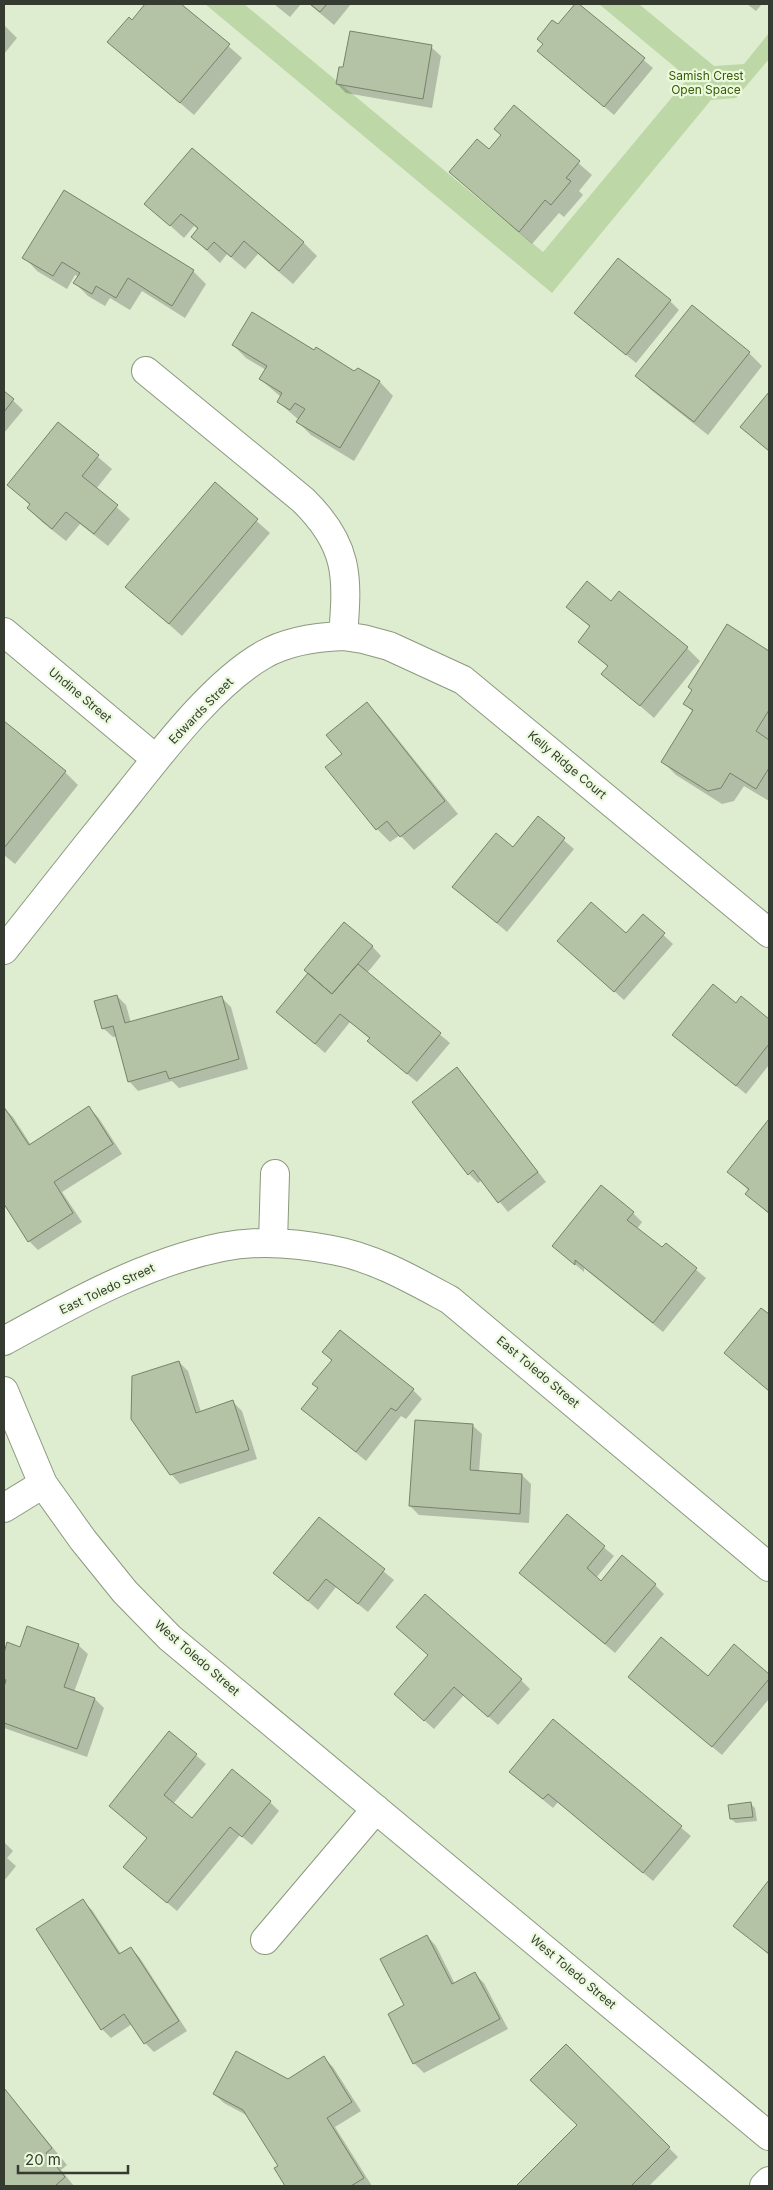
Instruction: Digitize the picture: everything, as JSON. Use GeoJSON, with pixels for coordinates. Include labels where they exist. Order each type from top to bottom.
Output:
{"type":"FeatureCollection","features":[{"type":"Feature","properties":{"kind":"street"},"geometry":{"type":"LineString","coordinates":[[146,371],[303,500],[317,514],[334,539],[344,564],[346,594],[343,636]]}},
{"type":"Feature","properties":{"kind":"street","name":"Undine Street"},"geometry":{"type":"LineString","coordinates":[[4,632],[156,759]]}},
{"type":"Feature","properties":{"kind":"street","name":"Edwards Street"},"geometry":{"type":"LineString","coordinates":[[4,950],[156,759],[228,681],[263,655],[288,644],[315,637],[343,636]]}},
{"type":"Feature","properties":{"kind":"street","name":"Kelly Ridge Court"},"geometry":{"type":"LineString","coordinates":[[343,636],[389,646],[463,680],[769,933]]}},
{"type":"Feature","properties":{"kind":"street"},"geometry":{"type":"LineString","coordinates":[[273,1243],[275,1174]]}},
{"type":"Feature","properties":{"kind":"street","name":"East Toledo Street"},"geometry":{"type":"LineString","coordinates":[[4,1341],[77,1301],[134,1274],[184,1257],[224,1247],[273,1243],[333,1250],[376,1264],[420,1283],[450,1300],[769,1567]]}},
{"type":"Feature","properties":{"kind":"street","name":"West Toledo Street"},"geometry":{"type":"LineString","coordinates":[[4,1391],[43,1484],[83,1540],[125,1592],[170,1638],[769,2136]]}},
{"type":"Feature","properties":{"kind":"street"},"geometry":{"type":"LineString","coordinates":[[4,1508],[43,1484]]}},
{"type":"Feature","properties":{"kind":"street"},"geometry":{"type":"LineString","coordinates":[[265,1940],[376,1809]]}},
{"type":"Feature","properties":{"kind":"street"},"geometry":{"type":"LineString","coordinates":[[764,2186],[769,2181]]}},
{"type":"Feature","properties":{"kind":"green space","name":"Samish Crest Open Space"},"geometry":{"type":"Polygon","coordinates":[[[205,4],[244,4],[543,252],[688,78],[599,4],[639,4],[714,66],[744,64],[769,33],[769,59],[736,98],[711,100],[552,293],[205,4]]]}},
{"type":"Feature","properties":{"kind":"building"},"geometry":{"type":"Polygon","coordinates":[[[145,4],[181,4],[230,44],[180,103],[107,42],[129,17],[132,20],[145,4]]]}},
{"type":"Feature","properties":{"kind":"building"},"geometry":{"type":"Polygon","coordinates":[[[310,4],[327,4],[320,12],[310,4]]]}},
{"type":"Feature","properties":{"kind":"building"},"geometry":{"type":"Polygon","coordinates":[[[575,4],[579,4],[645,58],[604,107],[537,51],[543,44],[537,39],[552,20],[558,24],[575,4]]]}},
{"type":"Feature","properties":{"kind":"building"},"geometry":{"type":"Polygon","coordinates":[[[350,31],[432,45],[423,99],[336,84],[339,67],[343,67],[350,31]]]}},
{"type":"Feature","properties":{"kind":"building"},"geometry":{"type":"Polygon","coordinates":[[[514,105],[580,161],[566,178],[571,181],[551,205],[545,200],[519,232],[449,172],[477,139],[489,149],[501,135],[494,129],[514,105]]]}},
{"type":"Feature","properties":{"kind":"building"},"geometry":{"type":"Polygon","coordinates":[[[192,148],[304,242],[279,271],[244,241],[231,257],[214,242],[207,250],[191,237],[198,228],[181,214],[170,226],[144,204],[192,148]]]}},
{"type":"Feature","properties":{"kind":"building"},"geometry":{"type":"Polygon","coordinates":[[[64,190],[194,270],[172,306],[128,278],[116,298],[96,286],[92,294],[73,283],[80,273],[62,262],[53,276],[22,258],[64,190]]]}},
{"type":"Feature","properties":{"kind":"building"},"geometry":{"type":"Polygon","coordinates":[[[618,258],[671,300],[626,355],[574,313],[618,258]]]}},
{"type":"Feature","properties":{"kind":"building"},"geometry":{"type":"Polygon","coordinates":[[[692,305],[750,352],[694,422],[635,376],[692,305]]]}},
{"type":"Feature","properties":{"kind":"building"},"geometry":{"type":"Polygon","coordinates":[[[252,312],[314,350],[316,347],[354,371],[358,368],[380,381],[340,448],[296,422],[305,409],[295,403],[290,410],[277,402],[282,393],[259,379],[267,366],[232,345],[252,312]]]}},
{"type":"Feature","properties":{"kind":"building"},"geometry":{"type":"Polygon","coordinates":[[[4,391],[14,399],[4,412],[4,391]]]}},
{"type":"Feature","properties":{"kind":"building"},"geometry":{"type":"Polygon","coordinates":[[[769,392],[769,451],[740,427],[769,392]]]}},
{"type":"Feature","properties":{"kind":"building"},"geometry":{"type":"Polygon","coordinates":[[[58,422],[99,455],[82,476],[118,505],[94,534],[66,512],[52,529],[27,508],[30,504],[7,485],[58,422]]]}},
{"type":"Feature","properties":{"kind":"building"},"geometry":{"type":"Polygon","coordinates":[[[215,482],[258,519],[169,624],[125,587],[215,482]]]}},
{"type":"Feature","properties":{"kind":"building"},"geometry":{"type":"Polygon","coordinates":[[[587,581],[611,601],[619,591],[688,647],[640,706],[601,674],[608,666],[578,642],[590,626],[566,607],[587,581]]]}},
{"type":"Feature","properties":{"kind":"building"},"geometry":{"type":"Polygon","coordinates":[[[727,624],[769,651],[769,710],[756,731],[769,740],[769,768],[756,789],[730,773],[721,788],[708,791],[661,762],[693,710],[683,704],[692,690],[688,687],[727,624]]]}},
{"type":"Feature","properties":{"kind":"building"},"geometry":{"type":"Polygon","coordinates":[[[367,702],[445,801],[400,837],[387,821],[376,830],[325,767],[342,754],[326,735],[367,702]]]}},
{"type":"Feature","properties":{"kind":"building"},"geometry":{"type":"Polygon","coordinates":[[[4,721],[66,771],[4,848],[4,721]]]}},
{"type":"Feature","properties":{"kind":"building"},"geometry":{"type":"Polygon","coordinates":[[[538,816],[565,838],[497,923],[452,887],[496,833],[513,847],[538,816]]]}},
{"type":"Feature","properties":{"kind":"building"},"geometry":{"type":"Polygon","coordinates":[[[591,902],[626,933],[643,914],[665,933],[614,992],[557,941],[591,902]]]}},
{"type":"Feature","properties":{"kind":"building"},"geometry":{"type":"Polygon","coordinates":[[[344,922],[373,946],[332,994],[304,970],[344,922]]]}},
{"type":"Feature","properties":{"kind":"building"},"geometry":{"type":"Polygon","coordinates":[[[358,964],[441,1033],[407,1074],[367,1041],[370,1038],[340,1014],[315,1044],[276,1012],[308,973],[332,994],[358,964]]]}},
{"type":"Feature","properties":{"kind":"building"},"geometry":{"type":"Polygon","coordinates":[[[713,984],[736,1003],[741,996],[769,1019],[769,1044],[736,1086],[672,1035],[713,984]]]}},
{"type":"Feature","properties":{"kind":"building"},"geometry":{"type":"Polygon","coordinates":[[[117,995],[125,1023],[222,996],[239,1059],[169,1079],[166,1071],[128,1082],[113,1026],[102,1029],[94,1001],[117,995]]]}},
{"type":"Feature","properties":{"kind":"building"},"geometry":{"type":"Polygon","coordinates":[[[457,1067],[538,1172],[498,1203],[473,1170],[468,1175],[412,1102],[457,1067]]]}},
{"type":"Feature","properties":{"kind":"building"},"geometry":{"type":"Polygon","coordinates":[[[89,1106],[113,1144],[54,1182],[73,1213],[28,1242],[4,1204],[4,1107],[29,1145],[89,1106]]]}},
{"type":"Feature","properties":{"kind":"building"},"geometry":{"type":"Polygon","coordinates":[[[769,1119],[769,1213],[745,1194],[749,1189],[727,1172],[769,1119]]]}},
{"type":"Feature","properties":{"kind":"building"},"geometry":{"type":"Polygon","coordinates":[[[601,1185],[634,1212],[627,1220],[662,1247],[666,1243],[697,1268],[653,1323],[575,1260],[575,1265],[552,1246],[601,1185]]]}},
{"type":"Feature","properties":{"kind":"building"},"geometry":{"type":"Polygon","coordinates":[[[761,1308],[769,1314],[769,1391],[724,1353],[761,1308]]]}},
{"type":"Feature","properties":{"kind":"building"},"geometry":{"type":"Polygon","coordinates":[[[340,1330],[414,1389],[396,1411],[391,1408],[356,1452],[301,1409],[318,1388],[312,1384],[332,1360],[322,1352],[340,1330]]]}},
{"type":"Feature","properties":{"kind":"building"},"geometry":{"type":"Polygon","coordinates":[[[179,1361],[196,1413],[233,1400],[249,1450],[170,1475],[131,1419],[132,1376],[179,1361]]]}},
{"type":"Feature","properties":{"kind":"building"},"geometry":{"type":"Polygon","coordinates":[[[415,1420],[473,1424],[470,1470],[522,1474],[520,1514],[409,1506],[415,1420]]]}},
{"type":"Feature","properties":{"kind":"building"},"geometry":{"type":"Polygon","coordinates":[[[567,1514],[605,1546],[587,1568],[601,1581],[622,1555],[656,1584],[605,1644],[519,1573],[567,1514]]]}},
{"type":"Feature","properties":{"kind":"building"},"geometry":{"type":"Polygon","coordinates":[[[319,1517],[385,1569],[358,1604],[326,1579],[308,1601],[273,1573],[319,1517]]]}},
{"type":"Feature","properties":{"kind":"building"},"geometry":{"type":"Polygon","coordinates":[[[425,1594],[522,1679],[488,1717],[454,1687],[424,1721],[394,1694],[428,1655],[396,1627],[425,1594]]]}},
{"type":"Feature","properties":{"kind":"building"},"geometry":{"type":"Polygon","coordinates":[[[27,1626],[79,1644],[64,1687],[95,1698],[77,1749],[4,1723],[4,1687],[6,1680],[4,1679],[4,1653],[7,1642],[20,1647],[27,1626]]]}},
{"type":"Feature","properties":{"kind":"building"},"geometry":{"type":"Polygon","coordinates":[[[661,1637],[708,1676],[734,1644],[769,1674],[769,1679],[712,1747],[628,1677],[661,1637]]]}},
{"type":"Feature","properties":{"kind":"building"},"geometry":{"type":"Polygon","coordinates":[[[553,1719],[682,1826],[643,1873],[548,1794],[543,1799],[509,1772],[553,1719]]]}},
{"type":"Feature","properties":{"kind":"building"},"geometry":{"type":"Polygon","coordinates":[[[169,1731],[197,1754],[164,1795],[192,1818],[232,1769],[271,1801],[242,1837],[230,1827],[167,1903],[123,1867],[147,1838],[109,1806],[169,1731]]]}},
{"type":"Feature","properties":{"kind":"building"},"geometry":{"type":"Polygon","coordinates":[[[751,1802],[753,1817],[730,1819],[728,1805],[751,1802]]]}},
{"type":"Feature","properties":{"kind":"building"},"geometry":{"type":"Polygon","coordinates":[[[769,1880],[769,1954],[733,1926],[769,1880]]]}},
{"type":"Feature","properties":{"kind":"building"},"geometry":{"type":"Polygon","coordinates":[[[83,1899],[119,1954],[131,1947],[179,2021],[144,2044],[124,2014],[101,2030],[36,1929],[83,1899]]]}},
{"type":"Feature","properties":{"kind":"building"},"geometry":{"type":"Polygon","coordinates":[[[427,1935],[452,1984],[475,1972],[500,2019],[413,2064],[388,2014],[404,2005],[380,1959],[427,1935]]]}},
{"type":"Feature","properties":{"kind":"building"},"geometry":{"type":"Polygon","coordinates":[[[566,2044],[670,2147],[631,2186],[516,2186],[577,2125],[530,2080],[566,2044]]]}},
{"type":"Feature","properties":{"kind":"building"},"geometry":{"type":"Polygon","coordinates":[[[236,2051],[288,2079],[324,2056],[352,2102],[327,2118],[364,2178],[351,2186],[285,2186],[274,2168],[278,2166],[243,2110],[213,2094],[236,2051]]]}},
{"type":"Feature","properties":{"kind":"building"},"geometry":{"type":"Polygon","coordinates":[[[4,2088],[52,2148],[46,2153],[65,2177],[55,2186],[4,2186],[4,2088]]]}}]}
